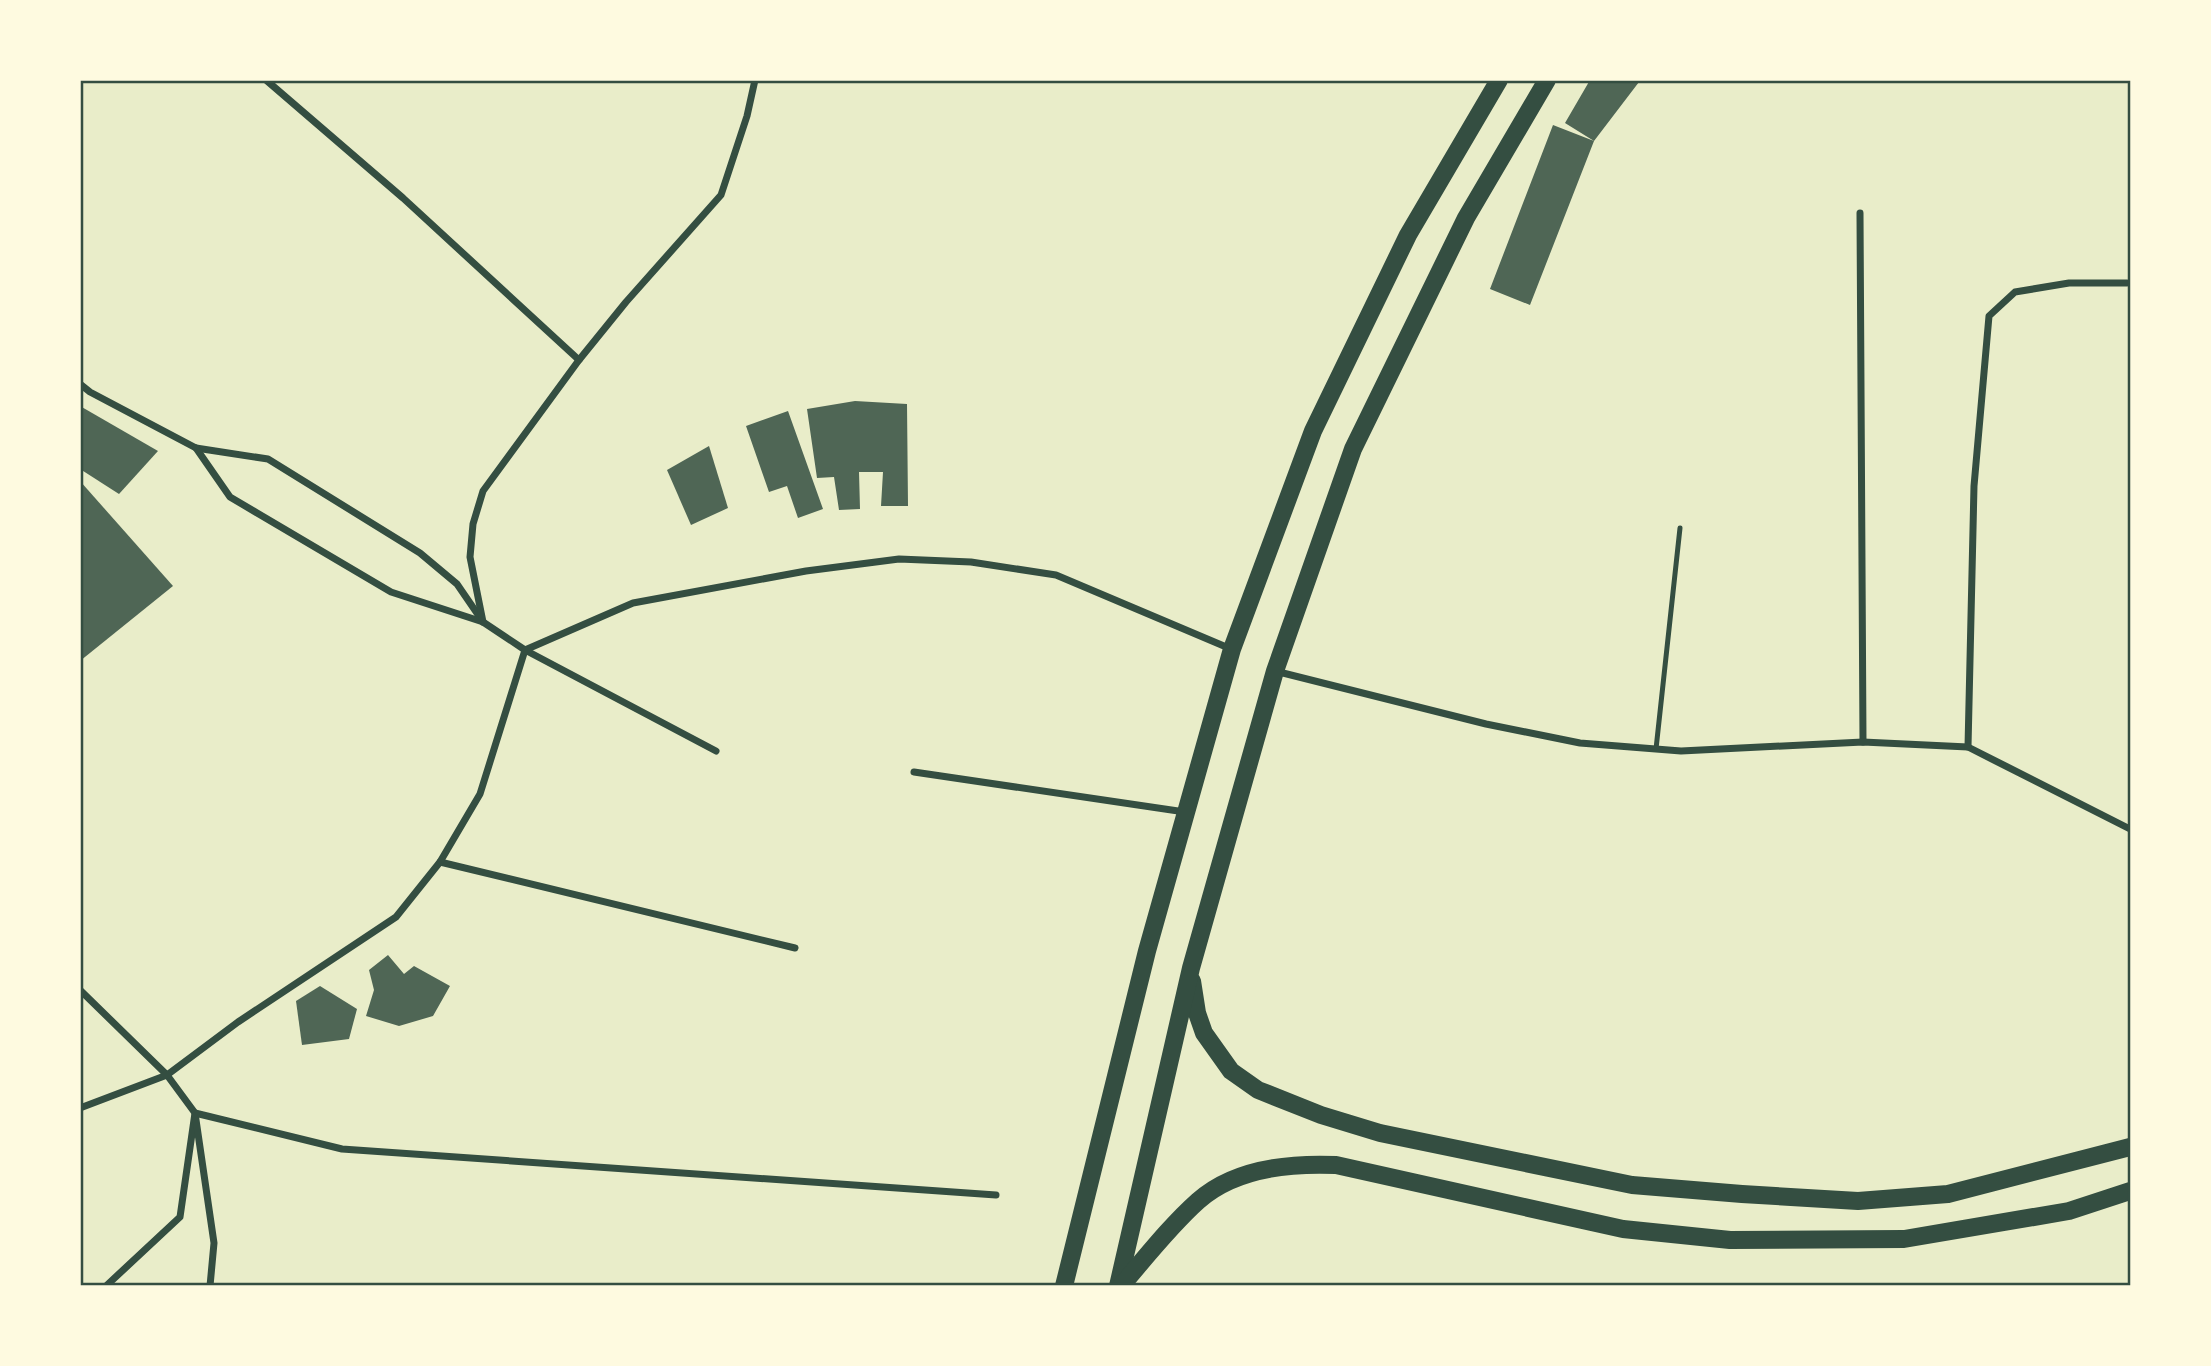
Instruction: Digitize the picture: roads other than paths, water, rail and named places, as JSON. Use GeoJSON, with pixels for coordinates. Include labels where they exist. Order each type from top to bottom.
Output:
{"type":"FeatureCollection","features":[{"type":"Feature","properties":{"kind":"main road"},"geometry":{"type":"LineString","coordinates":[[1064,1286],[1147,951],[1232,649],[1313,431],[1408,236],[1499,80]]}},
{"type":"Feature","properties":{"kind":"main road"},"geometry":{"type":"LineString","coordinates":[[1120,1286],[1191,968],[1275,671],[1353,449],[1466,218],[1547,80]]}},
{"type":"Feature","properties":{"kind":"main road"},"geometry":{"type":"LineString","coordinates":[[1191,968],[1197,1013],[1204,1034],[1231,1071],[1258,1090],[1321,1115],[1380,1133],[1632,1185],[1858,1201],[1948,1194],[2130,1147]]}},
{"type":"Feature","properties":{"kind":"main road"},"geometry":{"type":"LineString","coordinates":[[1120,1286],[1200,1199],[1217,1188],[1255,1172],[1300,1163],[1336,1165],[1623,1229],[1730,1240],[1904,1239],[2069,1211],[2130,1191]]}},
{"type":"Feature","properties":{"kind":"street"},"geometry":{"type":"LineString","coordinates":[[266,80],[403,198],[579,360]]}},
{"type":"Feature","properties":{"kind":"street"},"geometry":{"type":"LineString","coordinates":[[484,622],[470,557],[473,524],[483,491],[579,360],[626,302],[721,195],[747,116],[755,80]]}},
{"type":"Feature","properties":{"kind":"street"},"geometry":{"type":"LineString","coordinates":[[1860,213],[1863,741]]}},
{"type":"Feature","properties":{"kind":"street"},"geometry":{"type":"LineString","coordinates":[[1968,747],[1974,486],[1989,316],[2015,292],[2069,283],[2127,283]]}},
{"type":"Feature","properties":{"kind":"street"},"geometry":{"type":"LineString","coordinates":[[80,384],[90,392],[196,448],[268,459],[420,553],[457,584],[484,622]]}},
{"type":"Feature","properties":{"kind":"street"},"geometry":{"type":"LineString","coordinates":[[196,448],[230,497],[391,592],[484,622],[525,650],[716,751]]}},
{"type":"Feature","properties":{"kind":"street"},"geometry":{"type":"LineString","coordinates":[[80,1108],[167,1075],[238,1022],[396,917],[440,862],[480,794],[525,650],[633,603],[806,571],[899,559],[971,562],[1056,575],[1232,649]]}},
{"type":"Feature","properties":{"kind":"street"},"geometry":{"type":"LineString","coordinates":[[1275,671],[1499,727],[1580,743],[1681,751],[1863,741],[1968,747],[2130,829]]}},
{"type":"Feature","properties":{"kind":"street"},"geometry":{"type":"LineString","coordinates":[[914,772],[1186,813]]}},
{"type":"Feature","properties":{"kind":"street"},"geometry":{"type":"LineString","coordinates":[[440,862],[795,948]]}},
{"type":"Feature","properties":{"kind":"street"},"geometry":{"type":"LineString","coordinates":[[80,990],[167,1075],[195,1113],[214,1243],[210,1286]]}},
{"type":"Feature","properties":{"kind":"street"},"geometry":{"type":"LineString","coordinates":[[195,1113],[342,1149],[996,1195]]}},
{"type":"Feature","properties":{"kind":"street"},"geometry":{"type":"LineString","coordinates":[[106,1286],[180,1217],[195,1113]]}},
{"type":"Feature","properties":{"kind":"lane"},"geometry":{"type":"LineString","coordinates":[[1656,749],[1680,528]]}}]}
